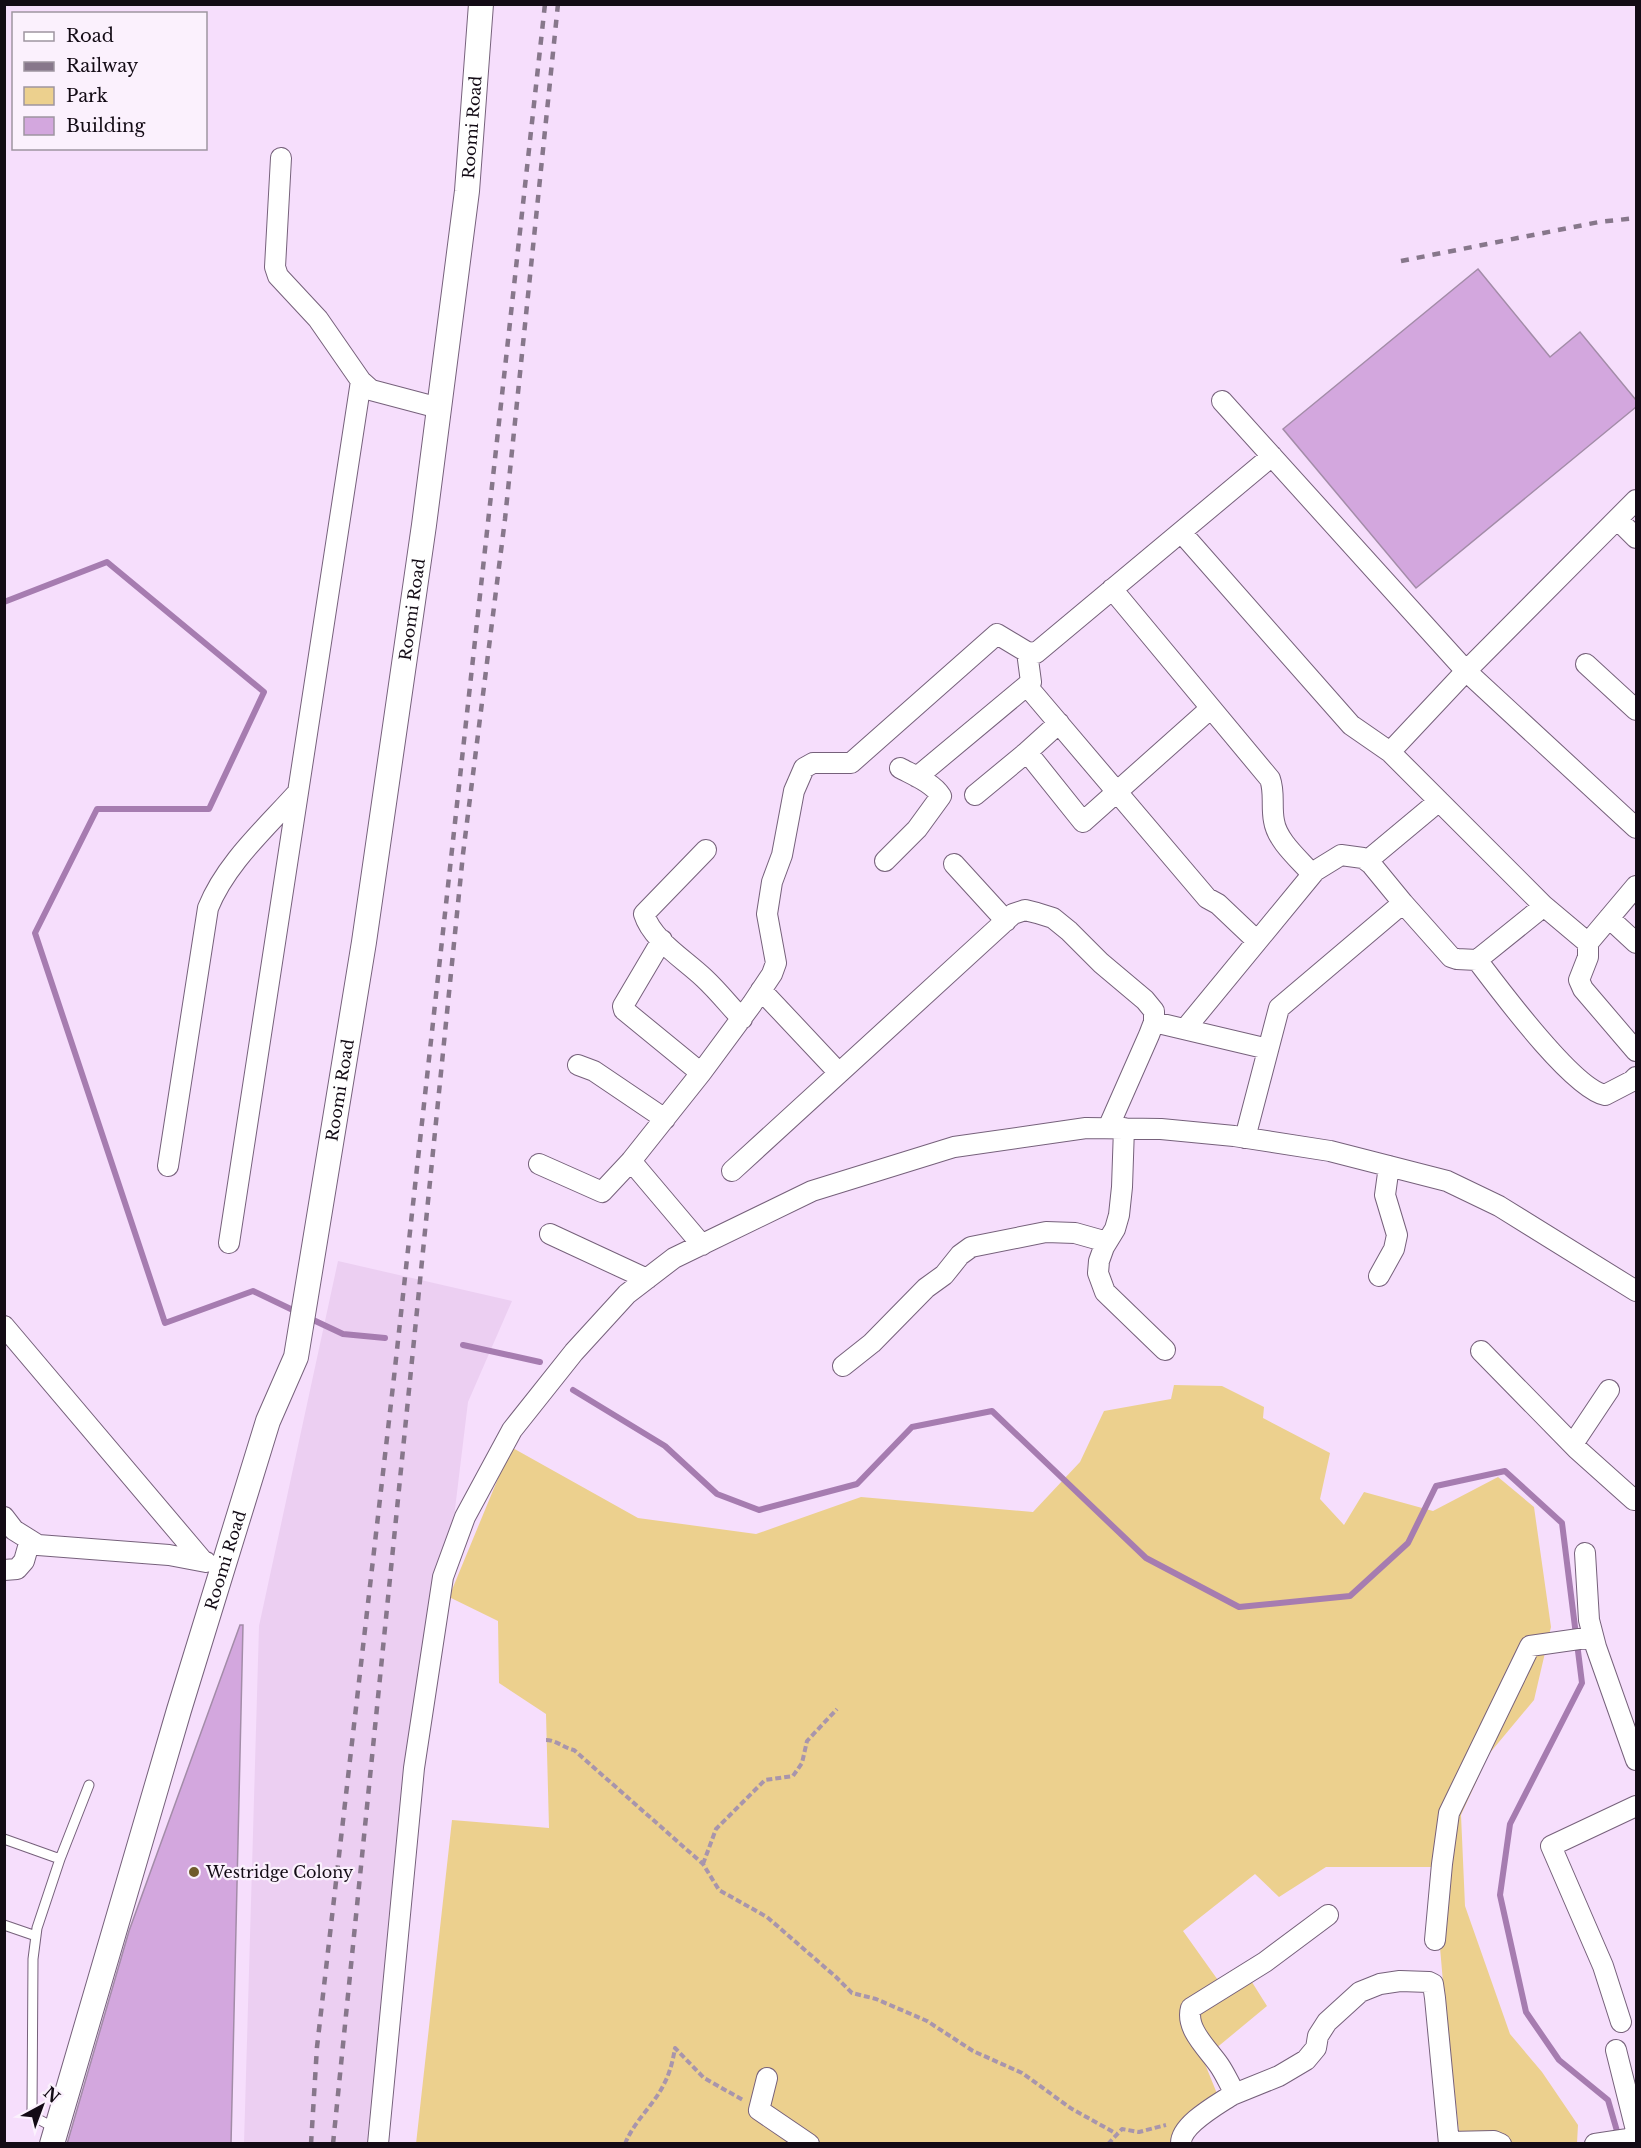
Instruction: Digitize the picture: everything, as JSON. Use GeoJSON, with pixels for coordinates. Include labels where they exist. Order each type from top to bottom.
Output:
{"type":"FeatureCollection","features":[{"type":"Feature","properties":{"kind":"street","name":"Roomi Road"},"geometry":{"type":"LineString","coordinates":[[55,2136],[179,1710],[213,1563],[268,1421],[296,1357],[364,942],[439,408],[467,191],[481,4]]}},
{"type":"Feature","properties":{"kind":"street"},"geometry":{"type":"LineString","coordinates":[[281,158],[275,267],[278,276],[318,319],[361,381],[371,390],[439,408]]}},
{"type":"Feature","properties":{"kind":"street"},"geometry":{"type":"LineString","coordinates":[[230,1243],[361,381]]}},
{"type":"Feature","properties":{"kind":"street"},"geometry":{"type":"LineString","coordinates":[[1222,401],[1466,671],[1636,828]]}},
{"type":"Feature","properties":{"kind":"street"},"geometry":{"type":"LineString","coordinates":[[539,1164],[602,1192],[665,1119],[742,1019],[772,974],[776,963],[767,914],[772,882],[782,855],[794,791],[804,768],[813,763],[851,764],[997,634],[1027,652],[1036,653],[1272,456]]}},
{"type":"Feature","properties":{"kind":"street"},"geometry":{"type":"LineString","coordinates":[[1390,752],[1466,671],[1636,500]]}},
{"type":"Feature","properties":{"kind":"street"},"geometry":{"type":"LineString","coordinates":[[1617,519],[1636,538]]}},
{"type":"Feature","properties":{"kind":"street"},"geometry":{"type":"LineString","coordinates":[[1181,532],[1351,725],[1390,752],[1544,906],[1588,943]]}},
{"type":"Feature","properties":{"kind":"street"},"geometry":{"type":"LineString","coordinates":[[1113,589],[1270,778],[1274,789],[1274,822],[1277,830],[1281,838],[1312,874]]}},
{"type":"Feature","properties":{"kind":"street"},"geometry":{"type":"LineString","coordinates":[[885,861],[917,829],[941,796],[939,792],[909,773],[1031,682],[1027,652]]}},
{"type":"Feature","properties":{"kind":"street"},"geometry":{"type":"LineString","coordinates":[[1586,664],[1636,710]]}},
{"type":"Feature","properties":{"kind":"street"},"geometry":{"type":"LineString","coordinates":[[1027,686],[1207,898],[1218,904],[1257,941]]}},
{"type":"Feature","properties":{"kind":"street"},"geometry":{"type":"LineString","coordinates":[[1027,752],[1083,822],[1211,708]]}},
{"type":"Feature","properties":{"kind":"street"},"geometry":{"type":"LineString","coordinates":[[975,795],[1059,723]]}},
{"type":"Feature","properties":{"kind":"street"},"geometry":{"type":"LineString","coordinates":[[168,1166],[208,908],[216,888],[298,792]]}},
{"type":"Feature","properties":{"kind":"street"},"geometry":{"type":"LineString","coordinates":[[1367,861],[1439,801]]}},
{"type":"Feature","properties":{"kind":"street"},"geometry":{"type":"LineString","coordinates":[[706,850],[644,914],[647,923],[662,940],[706,980],[742,1019]]}},
{"type":"Feature","properties":{"kind":"street"},"geometry":{"type":"LineString","coordinates":[[1185,1029],[1312,874],[1341,855],[1363,858],[1367,861],[1451,957],[1457,959],[1477,960],[1544,906]]}},
{"type":"Feature","properties":{"kind":"street"},"geometry":{"type":"LineString","coordinates":[[954,864],[1006,921]]}},
{"type":"Feature","properties":{"kind":"street"},"geometry":{"type":"LineString","coordinates":[[1636,886],[1588,943],[1588,957],[1579,980],[1583,989],[1636,1050]]}},
{"type":"Feature","properties":{"kind":"street"},"geometry":{"type":"LineString","coordinates":[[1245,1137],[1279,1008],[1403,903]]}},
{"type":"Feature","properties":{"kind":"street"},"geometry":{"type":"LineString","coordinates":[[732,1171],[1013,914],[1025,910],[1053,918],[1145,1000],[1154,1011],[1154,1022],[1116,1128],[1122,1187],[1119,1215],[1115,1229],[1099,1261],[1098,1273],[1106,1292],[1165,1350]]}},
{"type":"Feature","properties":{"kind":"street"},"geometry":{"type":"LineString","coordinates":[[1609,918],[1636,943]]}},
{"type":"Feature","properties":{"kind":"street"},"geometry":{"type":"LineString","coordinates":[[662,940],[623,1006],[624,1010],[701,1073]]}},
{"type":"Feature","properties":{"kind":"street"},"geometry":{"type":"LineString","coordinates":[[1477,960],[1538,1037],[1587,1088],[1605,1095],[1632,1082],[1636,1077]]}},
{"type":"Feature","properties":{"kind":"street"},"geometry":{"type":"LineString","coordinates":[[761,990],[839,1073]]}},
{"type":"Feature","properties":{"kind":"street"},"geometry":{"type":"LineString","coordinates":[[1154,1022],[1268,1049]]}},
{"type":"Feature","properties":{"kind":"street"},"geometry":{"type":"LineString","coordinates":[[578,1065],[604,1077],[665,1119]]}},
{"type":"Feature","properties":{"kind":"street"},"geometry":{"type":"LineString","coordinates":[[378,2144],[414,1768],[443,1577],[465,1517],[512,1430],[574,1352],[627,1294],[674,1258],[812,1191],[954,1147],[1086,1128],[1161,1129],[1245,1137],[1330,1151],[1447,1181],[1499,1206],[1636,1291]]}},
{"type":"Feature","properties":{"kind":"street"},"geometry":{"type":"LineString","coordinates":[[631,1161],[702,1245]]}},
{"type":"Feature","properties":{"kind":"street"},"geometry":{"type":"LineString","coordinates":[[1379,1276],[1394,1249],[1397,1235],[1385,1195],[1389,1166]]}},
{"type":"Feature","properties":{"kind":"street"},"geometry":{"type":"LineString","coordinates":[[843,1366],[872,1343],[926,1288],[944,1275],[960,1255],[972,1247],[1046,1232],[1075,1233],[1107,1242]]}},
{"type":"Feature","properties":{"kind":"street"},"geometry":{"type":"LineString","coordinates":[[550,1234],[647,1279]]}},
{"type":"Feature","properties":{"kind":"street"},"geometry":{"type":"LineString","coordinates":[[4,1326],[213,1563]]}},
{"type":"Feature","properties":{"kind":"street"},"geometry":{"type":"LineString","coordinates":[[1481,1351],[1573,1444],[1636,1501]]}},
{"type":"Feature","properties":{"kind":"street"},"geometry":{"type":"LineString","coordinates":[[1573,1444],[1610,1390]]}},
{"type":"Feature","properties":{"kind":"street"},"geometry":{"type":"LineString","coordinates":[[4,1517],[14,1530],[38,1545],[157,1554],[213,1563]]}},
{"type":"Feature","properties":{"kind":"street"},"geometry":{"type":"LineString","coordinates":[[4,1570],[17,1569],[24,1561],[30,1540]]}},
{"type":"Feature","properties":{"kind":"street"},"geometry":{"type":"LineString","coordinates":[[1586,1553],[1589,1620],[1593,1637],[1636,1760]]}},
{"type":"Feature","properties":{"kind":"street"},"geometry":{"type":"LineString","coordinates":[[1435,1940],[1449,1814],[1530,1646],[1593,1637]]}},
{"type":"Feature","properties":{"kind":"street"},"geometry":{"type":"LineString","coordinates":[[1621,2022],[1603,1966],[1551,1846],[1636,1806]]}},
{"type":"Feature","properties":{"kind":"street"},"geometry":{"type":"LineString","coordinates":[[1232,2095],[1233,2090],[1218,2064],[1204,2048],[1191,2022],[1191,2008],[1265,1962],[1328,1915]]}},
{"type":"Feature","properties":{"kind":"street"},"geometry":{"type":"LineString","coordinates":[[1181,2144],[1183,2133],[1232,2095],[1279,2076],[1306,2060],[1316,2048],[1318,2036],[1327,2022],[1360,1992],[1380,1984],[1400,1982],[1433,1984],[1449,2143],[1494,2141],[1501,2144]]}},
{"type":"Feature","properties":{"kind":"street"},"geometry":{"type":"LineString","coordinates":[[1595,2144],[1628,2139],[1635,2135],[1636,2130],[1616,2050]]}},
{"type":"Feature","properties":{"kind":"street"},"geometry":{"type":"LineString","coordinates":[[767,2078],[759,2110],[809,2144]]}},
{"type":"Feature","properties":{"kind":"lane"},"geometry":{"type":"LineString","coordinates":[[55,2136],[32,2111],[33,1970],[36,1936],[60,1859],[89,1785]]}},
{"type":"Feature","properties":{"kind":"lane"},"geometry":{"type":"LineString","coordinates":[[4,1839],[60,1859]]}},
{"type":"Feature","properties":{"kind":"lane"},"geometry":{"type":"LineString","coordinates":[[4,1925],[36,1936]]}},
{"type":"Feature","properties":{"kind":"path"},"geometry":{"type":"LineString","coordinates":[[703,1864],[716,1829],[765,1780],[793,1776],[802,1763],[807,1741],[837,1709]]}},
{"type":"Feature","properties":{"kind":"path"},"geometry":{"type":"LineString","coordinates":[[546,1740],[553,1740],[563,1748],[574,1750],[703,1864],[719,1890],[767,1917],[852,1993],[876,2000],[927,2021],[974,2050],[1022,2073],[1072,2109],[1117,2134]]}},
{"type":"Feature","properties":{"kind":"path"},"geometry":{"type":"LineString","coordinates":[[625,2144],[641,2115],[664,2085],[675,2048],[704,2078],[759,2110]]}},
{"type":"Feature","properties":{"kind":"path"},"geometry":{"type":"LineString","coordinates":[[1108,2144],[1122,2129],[1139,2132],[1168,2124]]}},
{"type":"Feature","properties":{"kind":"shaded area"},"geometry":{"type":"Polygon","coordinates":[[[338,1261],[512,1301],[468,1402],[378,2143],[244,2144],[259,1626],[338,1261]]]}},
{"type":"Feature","properties":{"kind":"green space"},"geometry":{"type":"Polygon","coordinates":[[[1174,1385],[1222,1386],[1264,1407],[1263,1418],[1330,1453],[1320,1499],[1344,1525],[1364,1492],[1433,1511],[1498,1477],[1534,1507],[1551,1627],[1534,1700],[1489,1754],[1461,1815],[1465,1906],[1510,2034],[1542,2072],[1578,2125],[1577,2143],[1460,2142],[1433,1867],[1326,1867],[1279,1897],[1255,1874],[1183,1931],[1220,1983],[1250,1979],[1267,2006],[1203,2059],[1220,2101],[1188,2139],[1189,2143],[416,2144],[452,1820],[549,1828],[546,1714],[499,1683],[498,1621],[449,1597],[511,1447],[638,1518],[756,1534],[861,1497],[1033,1512],[1080,1462],[1104,1411],[1171,1399],[1174,1385]]]}},
{"type":"Feature","properties":{"kind":"building"},"geometry":{"type":"Polygon","coordinates":[[[1478,269],[1550,357],[1580,332],[1636,400],[1636,407],[1416,588],[1283,429],[1478,269]]]}},
{"type":"Feature","properties":{"kind":"building","name":"Westridge Colony"},"geometry":{"type":"Polygon","coordinates":[[[240,1625],[243,1625],[231,2144],[67,2144],[129,1931],[240,1625]]]}},
{"type":"Feature","properties":{"kind":"waterway"},"geometry":{"type":"LineString","coordinates":[[4,602],[107,562],[264,692],[209,809],[97,809],[35,933],[165,1323],[253,1291],[297,1312]]}},
{"type":"Feature","properties":{"kind":"waterway"},"geometry":{"type":"LineString","coordinates":[[309,1318],[343,1334],[385,1338]]}},
{"type":"Feature","properties":{"kind":"waterway"},"geometry":{"type":"LineString","coordinates":[[463,1345],[540,1362]]}},
{"type":"Feature","properties":{"kind":"waterway"},"geometry":{"type":"LineString","coordinates":[[573,1390],[665,1446],[717,1494],[759,1510],[857,1484],[912,1427],[992,1411],[1146,1558],[1239,1607],[1350,1596],[1408,1543],[1436,1486],[1505,1471],[1562,1523],[1582,1683],[1510,1824],[1500,1895],[1526,2012],[1559,2060],[1608,2100],[1619,2138]]}},
{"type":"Feature","properties":{"kind":"railway"},"geometry":{"type":"LineString","coordinates":[[311,2144],[317,2047],[394,1377],[545,4]]}},
{"type":"Feature","properties":{"kind":"railway"},"geometry":{"type":"LineString","coordinates":[[333,2144],[463,854],[505,519],[558,4]]}},
{"type":"Feature","properties":{"kind":"railway"},"geometry":{"type":"LineString","coordinates":[[1401,261],[1599,222],[1636,218]]}},
{"type":"Feature","properties":{"kind":"place","name":"Westridge Colony"},"geometry":{"type":"Point","coordinates":[194,1872]}}]}
